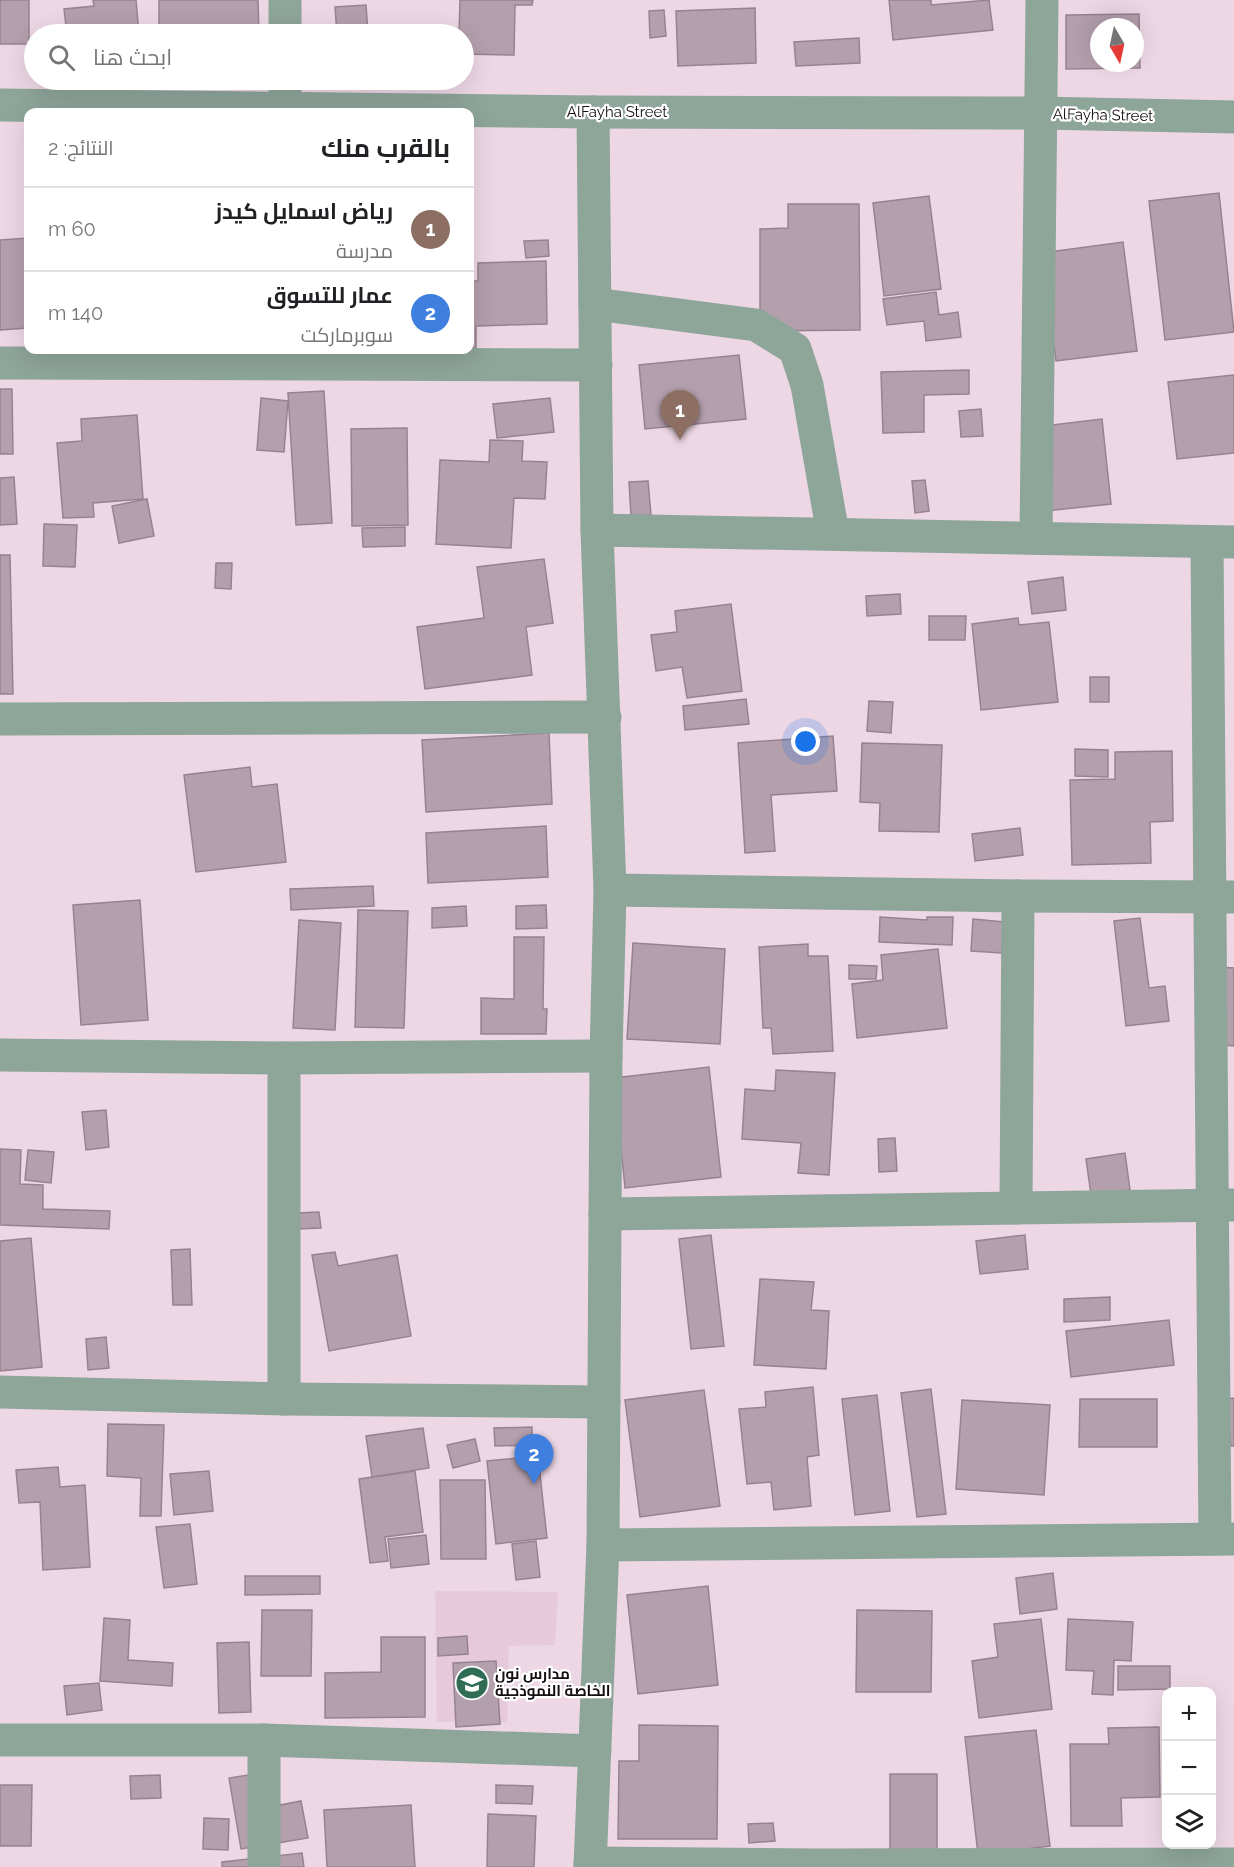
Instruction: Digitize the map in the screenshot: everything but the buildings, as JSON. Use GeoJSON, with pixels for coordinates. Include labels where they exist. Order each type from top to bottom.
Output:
{"type":"FeatureCollection","features":[{"type":"Feature","properties":{"kind":"street"},"geometry":{"type":"LineString","coordinates":[[285,0],[285,24]]}},
{"type":"Feature","properties":{"kind":"street"},"geometry":{"type":"LineString","coordinates":[[1036,537],[1042,0]]}},
{"type":"Feature","properties":{"kind":"street","name":"AlFayha Street"},"geometry":{"type":"LineString","coordinates":[[0,105],[285,93],[593,112],[1040,113],[1234,117]]}},
{"type":"Feature","properties":{"kind":"street"},"geometry":{"type":"LineString","coordinates":[[593,112],[597,530],[610,890],[606,1056],[603,1545],[590,1865],[1234,1864]]}},
{"type":"Feature","properties":{"kind":"street"},"geometry":{"type":"LineString","coordinates":[[595,304],[756,325],[795,349],[807,385],[833,534]]}},
{"type":"Feature","properties":{"kind":"street"},"geometry":{"type":"LineString","coordinates":[[0,363],[596,365]]}},
{"type":"Feature","properties":{"kind":"street"},"geometry":{"type":"LineString","coordinates":[[597,530],[1221,542],[1225,1539],[603,1545]]}},
{"type":"Feature","properties":{"kind":"street"},"geometry":{"type":"LineString","coordinates":[[0,719],[605,717]]}},
{"type":"Feature","properties":{"kind":"street"},"geometry":{"type":"LineString","coordinates":[[610,890],[1221,897]]}},
{"type":"Feature","properties":{"kind":"street"},"geometry":{"type":"LineString","coordinates":[[1016,1208],[1018,896]]}},
{"type":"Feature","properties":{"kind":"street"},"geometry":{"type":"LineString","coordinates":[[0,1055],[284,1058],[606,1056]]}},
{"type":"Feature","properties":{"kind":"street"},"geometry":{"type":"LineString","coordinates":[[284,1058],[284,1399]]}},
{"type":"Feature","properties":{"kind":"street"},"geometry":{"type":"LineString","coordinates":[[605,1214],[1223,1205]]}},
{"type":"Feature","properties":{"kind":"street"},"geometry":{"type":"LineString","coordinates":[[0,1392],[284,1399],[604,1402]]}},
{"type":"Feature","properties":{"kind":"street"},"geometry":{"type":"LineString","coordinates":[[0,1740],[264,1740],[595,1750]]}},
{"type":"Feature","properties":{"kind":"street"},"geometry":{"type":"LineString","coordinates":[[264,1740],[264,1867]]}},
{"type":"Feature","properties":{"kind":"shaded area","name":"مدارس نون الخاصة النموذجية"},"geometry":{"type":"Polygon","coordinates":[[[435,1591],[558,1592],[555,1645],[509,1646],[507,1723],[437,1722],[435,1591]]]}},
{"type":"Feature","properties":{"kind":"place","name":"رياض اسمايل كيدز"},"geometry":{"type":"Point","coordinates":[680,440]}},
{"type":"Feature","properties":{"kind":"place","name":"عمار للتسوق"},"geometry":{"type":"Point","coordinates":[534,1484]}},
{"type":"Feature","properties":{"kind":"place","name":"مدارس نون الخاصة النموذجية"},"geometry":{"type":"Point","coordinates":[472,1683]}}]}
